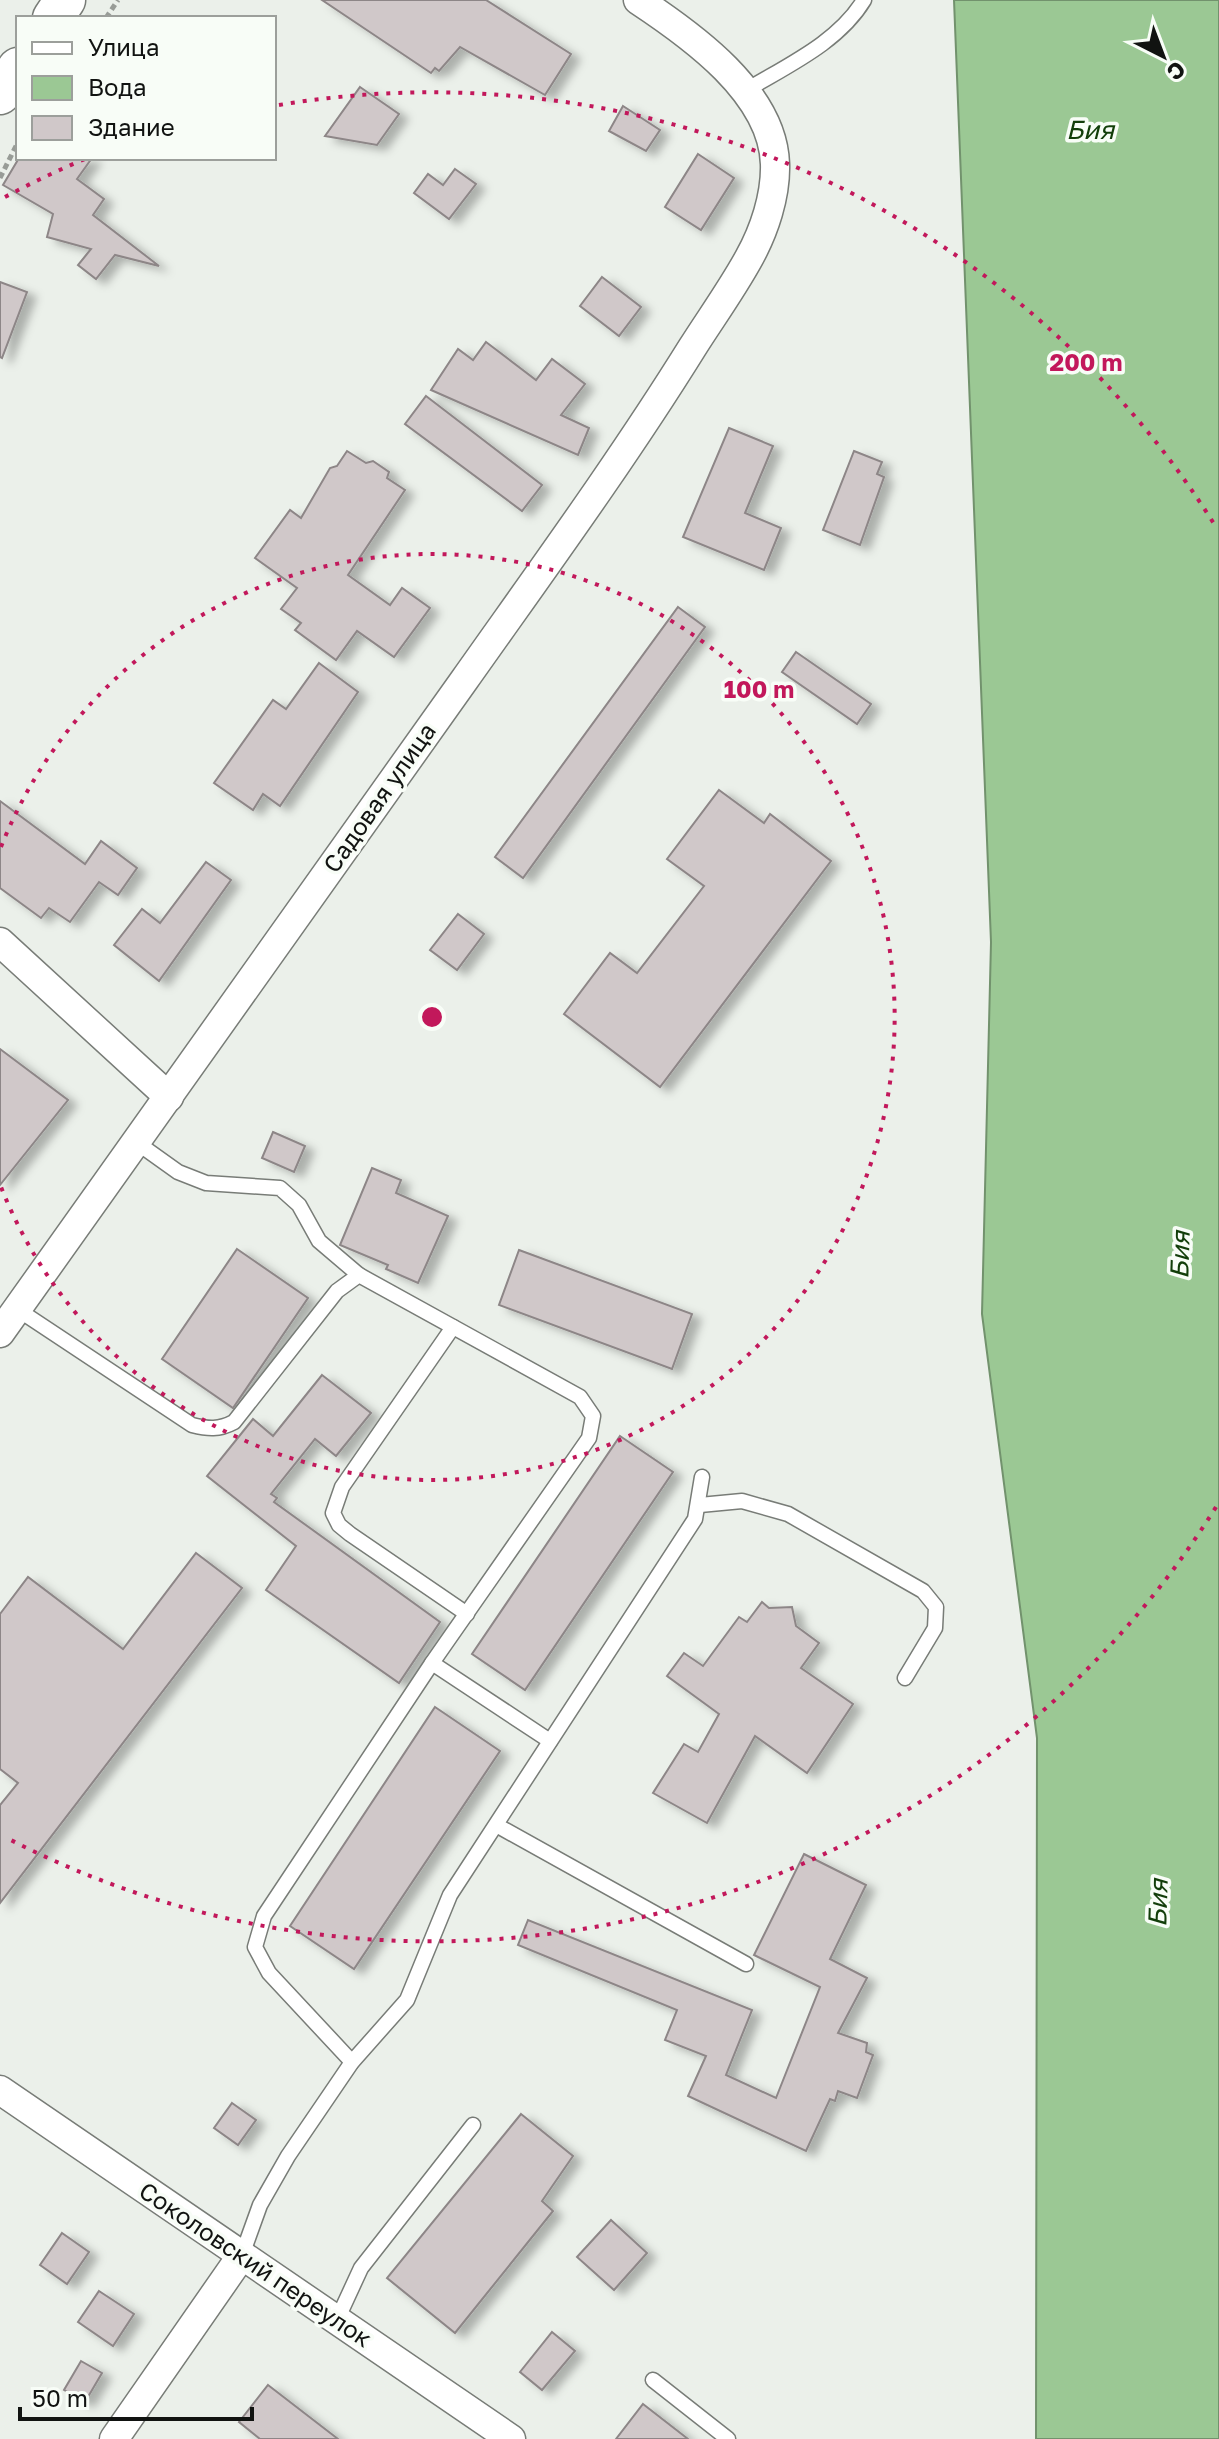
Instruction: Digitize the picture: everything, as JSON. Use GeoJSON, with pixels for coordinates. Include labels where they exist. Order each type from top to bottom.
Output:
{"type":"FeatureCollection","features":[{"type":"Feature","properties":{"kind":"main road"},"geometry":{"type":"LineString","coordinates":[[0,94],[16,71]]}},
{"type":"Feature","properties":{"kind":"street","name":"Садовая улица"},"geometry":{"type":"LineString","coordinates":[[0,1333],[639,434],[750,256],[767,215],[775,184],[775,160],[766,130],[745,91],[729,71],[673,23],[638,0]]}},
{"type":"Feature","properties":{"kind":"street"},"geometry":{"type":"LineString","coordinates":[[0,942],[169,1097]]}},
{"type":"Feature","properties":{"kind":"street","name":"Соколовский переулок"},"geometry":{"type":"LineString","coordinates":[[0,2090],[511,2439]]}},
{"type":"Feature","properties":{"kind":"street"},"geometry":{"type":"LineString","coordinates":[[114,2439],[242,2255]]}},
{"type":"Feature","properties":{"kind":"lane"},"geometry":{"type":"LineString","coordinates":[[745,91],[824,43],[842,28],[864,0]]}},
{"type":"Feature","properties":{"kind":"lane"},"geometry":{"type":"LineString","coordinates":[[136,1142],[178,1172],[206,1183],[280,1188],[299,1205],[319,1241],[359,1275],[580,1397],[593,1416],[589,1438],[432,1663],[264,1916],[258,1932],[255,1947],[260,1961],[352,2062]]}},
{"type":"Feature","properties":{"kind":"lane"},"geometry":{"type":"LineString","coordinates":[[17,1309],[192,1425],[217,1429],[234,1422],[249,1406],[337,1291],[359,1275]]}},
{"type":"Feature","properties":{"kind":"lane"},"geometry":{"type":"LineString","coordinates":[[453,1327],[342,1487],[333,1513],[339,1525],[350,1534],[467,1614]]}},
{"type":"Feature","properties":{"kind":"lane"},"geometry":{"type":"LineString","coordinates":[[242,2255],[260,2205],[273,2181],[352,2062],[407,2000],[450,1895],[498,1826],[695,1519],[700,1505],[702,1477]]}},
{"type":"Feature","properties":{"kind":"lane"},"geometry":{"type":"LineString","coordinates":[[700,1505],[742,1501],[788,1514],[923,1591],[936,1607],[935,1628],[905,1678]]}},
{"type":"Feature","properties":{"kind":"lane"},"geometry":{"type":"LineString","coordinates":[[432,1663],[550,1741]]}},
{"type":"Feature","properties":{"kind":"lane"},"geometry":{"type":"LineString","coordinates":[[498,1826],[746,1964]]}},
{"type":"Feature","properties":{"kind":"lane"},"geometry":{"type":"LineString","coordinates":[[337,2320],[361,2268],[473,2125]]}},
{"type":"Feature","properties":{"kind":"lane"},"geometry":{"type":"LineString","coordinates":[[653,2380],[728,2439]]}},
{"type":"Feature","properties":{"kind":"path"},"geometry":{"type":"LineString","coordinates":[[0,178],[16,146]]}},
{"type":"Feature","properties":{"kind":"water","name":"Бия"},"geometry":{"type":"Polygon","coordinates":[[[954,0],[1219,0],[1219,2439],[1036,2439],[1037,1738],[982,1314],[991,942],[954,0]]]}},
{"type":"Feature","properties":{"kind":"building"},"geometry":{"type":"Polygon","coordinates":[[[322,0],[486,0],[571,54],[545,95],[460,47],[439,71],[435,68],[431,73],[322,0]]]}},
{"type":"Feature","properties":{"kind":"building"},"geometry":{"type":"Polygon","coordinates":[[[360,87],[399,114],[377,145],[325,136],[360,87]]]}},
{"type":"Feature","properties":{"kind":"building"},"geometry":{"type":"Polygon","coordinates":[[[623,106],[660,130],[646,151],[609,131],[623,106]]]}},
{"type":"Feature","properties":{"kind":"building"},"geometry":{"type":"Polygon","coordinates":[[[698,154],[734,178],[701,230],[665,207],[698,154]]]}},
{"type":"Feature","properties":{"kind":"building"},"geometry":{"type":"Polygon","coordinates":[[[18,160],[91,160],[77,179],[104,199],[93,215],[159,266],[115,255],[96,279],[78,265],[91,249],[47,237],[53,214],[3,185],[18,160]]]}},
{"type":"Feature","properties":{"kind":"building"},"geometry":{"type":"Polygon","coordinates":[[[455,169],[476,184],[449,219],[414,193],[428,174],[443,185],[455,169]]]}},
{"type":"Feature","properties":{"kind":"building"},"geometry":{"type":"Polygon","coordinates":[[[602,277],[641,307],[619,336],[580,306],[602,277]]]}},
{"type":"Feature","properties":{"kind":"building"},"geometry":{"type":"Polygon","coordinates":[[[0,282],[27,292],[2,358],[0,357],[0,282]]]}},
{"type":"Feature","properties":{"kind":"building"},"geometry":{"type":"Polygon","coordinates":[[[486,342],[536,380],[552,359],[585,384],[561,415],[589,428],[578,455],[431,390],[458,349],[473,360],[486,342]]]}},
{"type":"Feature","properties":{"kind":"building"},"geometry":{"type":"Polygon","coordinates":[[[426,396],[542,485],[522,511],[405,424],[426,396]]]}},
{"type":"Feature","properties":{"kind":"building"},"geometry":{"type":"Polygon","coordinates":[[[729,428],[773,446],[745,513],[781,528],[764,570],[683,537],[729,428]]]}},
{"type":"Feature","properties":{"kind":"building"},"geometry":{"type":"Polygon","coordinates":[[[347,451],[366,463],[373,461],[389,472],[387,478],[405,490],[348,575],[390,605],[402,588],[430,608],[394,657],[357,631],[336,660],[295,630],[301,623],[281,609],[297,588],[255,558],[290,510],[301,518],[330,468],[337,466],[347,451]]]}},
{"type":"Feature","properties":{"kind":"building"},"geometry":{"type":"Polygon","coordinates":[[[854,451],[882,462],[877,474],[884,477],[860,545],[823,530],[854,451]]]}},
{"type":"Feature","properties":{"kind":"building"},"geometry":{"type":"Polygon","coordinates":[[[678,607],[705,627],[523,878],[495,857],[678,607]]]}},
{"type":"Feature","properties":{"kind":"building"},"geometry":{"type":"Polygon","coordinates":[[[796,652],[871,704],[857,724],[782,672],[796,652]]]}},
{"type":"Feature","properties":{"kind":"building"},"geometry":{"type":"Polygon","coordinates":[[[319,663],[358,692],[280,806],[263,794],[253,810],[214,783],[273,700],[286,709],[319,663]]]}},
{"type":"Feature","properties":{"kind":"building"},"geometry":{"type":"Polygon","coordinates":[[[719,790],[764,823],[770,814],[831,861],[660,1087],[564,1014],[610,953],[637,973],[704,886],[667,859],[719,790]]]}},
{"type":"Feature","properties":{"kind":"building"},"geometry":{"type":"Polygon","coordinates":[[[0,801],[85,864],[101,841],[137,868],[118,895],[99,882],[70,922],[49,908],[41,918],[0,888],[0,801]]]}},
{"type":"Feature","properties":{"kind":"building"},"geometry":{"type":"Polygon","coordinates":[[[206,862],[231,880],[159,981],[114,945],[142,909],[160,923],[206,862]]]}},
{"type":"Feature","properties":{"kind":"building"},"geometry":{"type":"Polygon","coordinates":[[[458,914],[484,934],[457,970],[430,950],[458,914]]]}},
{"type":"Feature","properties":{"kind":"building"},"geometry":{"type":"Polygon","coordinates":[[[0,1049],[68,1100],[0,1185],[0,1049]]]}},
{"type":"Feature","properties":{"kind":"building"},"geometry":{"type":"Polygon","coordinates":[[[273,1132],[305,1146],[294,1172],[262,1158],[273,1132]]]}},
{"type":"Feature","properties":{"kind":"building"},"geometry":{"type":"Polygon","coordinates":[[[372,1168],[401,1180],[396,1193],[448,1216],[418,1283],[386,1269],[388,1265],[340,1245],[372,1168]]]}},
{"type":"Feature","properties":{"kind":"building"},"geometry":{"type":"Polygon","coordinates":[[[237,1249],[308,1298],[233,1408],[162,1359],[237,1249]]]}},
{"type":"Feature","properties":{"kind":"building"},"geometry":{"type":"Polygon","coordinates":[[[519,1250],[692,1314],[672,1369],[499,1305],[519,1250]]]}},
{"type":"Feature","properties":{"kind":"building"},"geometry":{"type":"Polygon","coordinates":[[[322,1375],[371,1413],[336,1456],[315,1439],[271,1494],[277,1498],[274,1502],[440,1622],[399,1683],[266,1590],[296,1546],[207,1476],[253,1419],[273,1436],[322,1375]]]}},
{"type":"Feature","properties":{"kind":"building"},"geometry":{"type":"Polygon","coordinates":[[[620,1436],[673,1472],[525,1690],[472,1654],[620,1436]]]}},
{"type":"Feature","properties":{"kind":"building"},"geometry":{"type":"Polygon","coordinates":[[[196,1553],[242,1588],[0,1903],[0,1805],[18,1783],[0,1769],[0,1614],[28,1577],[123,1649],[196,1553]]]}},
{"type":"Feature","properties":{"kind":"building"},"geometry":{"type":"Polygon","coordinates":[[[762,1602],[769,1608],[792,1607],[796,1626],[819,1643],[801,1668],[853,1704],[807,1773],[755,1736],[707,1823],[653,1793],[684,1744],[698,1752],[719,1714],[667,1676],[684,1653],[703,1666],[739,1617],[747,1622],[762,1602]]]}},
{"type":"Feature","properties":{"kind":"building"},"geometry":{"type":"Polygon","coordinates":[[[435,1707],[500,1751],[354,1969],[290,1926],[435,1707]]]}},
{"type":"Feature","properties":{"kind":"building"},"geometry":{"type":"Polygon","coordinates":[[[804,1854],[866,1885],[830,1959],[867,1978],[838,2033],[867,2043],[866,2052],[873,2055],[857,2098],[838,2091],[835,2101],[830,2099],[806,2151],[688,2096],[706,2056],[665,2040],[677,2010],[518,1945],[528,1920],[752,2010],[726,2075],[776,2098],[820,1987],[754,1955],[804,1854]]]}},
{"type":"Feature","properties":{"kind":"building"},"geometry":{"type":"Polygon","coordinates":[[[232,2103],[256,2120],[238,2145],[214,2128],[232,2103]]]}},
{"type":"Feature","properties":{"kind":"building"},"geometry":{"type":"Polygon","coordinates":[[[521,2114],[573,2156],[542,2201],[553,2211],[455,2333],[387,2278],[521,2114]]]}},
{"type":"Feature","properties":{"kind":"building"},"geometry":{"type":"Polygon","coordinates":[[[611,2220],[647,2253],[614,2290],[577,2257],[611,2220]]]}},
{"type":"Feature","properties":{"kind":"building"},"geometry":{"type":"Polygon","coordinates":[[[62,2233],[89,2252],[67,2284],[40,2265],[62,2233]]]}},
{"type":"Feature","properties":{"kind":"building"},"geometry":{"type":"Polygon","coordinates":[[[99,2291],[134,2314],[113,2346],[78,2322],[99,2291]]]}},
{"type":"Feature","properties":{"kind":"building"},"geometry":{"type":"Polygon","coordinates":[[[552,2332],[575,2351],[542,2390],[520,2372],[552,2332]]]}},
{"type":"Feature","properties":{"kind":"building"},"geometry":{"type":"Polygon","coordinates":[[[81,2361],[102,2373],[85,2402],[64,2390],[81,2361]]]}},
{"type":"Feature","properties":{"kind":"building"},"geometry":{"type":"Polygon","coordinates":[[[268,2385],[338,2439],[260,2439],[239,2422],[268,2385]]]}},
{"type":"Feature","properties":{"kind":"building"},"geometry":{"type":"Polygon","coordinates":[[[643,2404],[688,2439],[616,2439],[643,2404]]]}}]}
